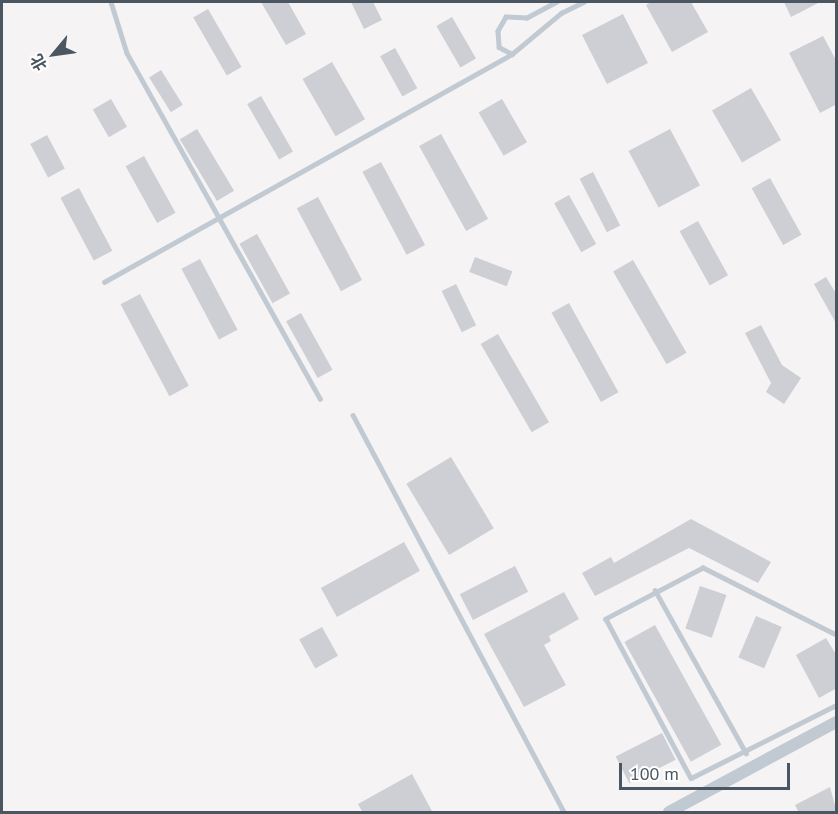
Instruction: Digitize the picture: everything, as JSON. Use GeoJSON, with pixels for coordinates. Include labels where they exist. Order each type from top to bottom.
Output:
{"type":"FeatureCollection","features":[{"type":"Feature","properties":{"kind":"street"},"geometry":{"type":"LineString","coordinates":[[669,813],[837,722]]}},
{"type":"Feature","properties":{"kind":"lane"},"geometry":{"type":"LineString","coordinates":[[111,2],[127,53],[216,219],[320,399]]}},
{"type":"Feature","properties":{"kind":"lane"},"geometry":{"type":"LineString","coordinates":[[512,54],[499,46],[498,31],[506,17],[527,18],[557,2]]}},
{"type":"Feature","properties":{"kind":"lane"},"geometry":{"type":"LineString","coordinates":[[105,282],[512,54],[561,13],[584,2]]}},
{"type":"Feature","properties":{"kind":"lane"},"geometry":{"type":"LineString","coordinates":[[353,415],[564,813]]}},
{"type":"Feature","properties":{"kind":"lane"},"geometry":{"type":"LineString","coordinates":[[837,635],[703,568],[655,590],[606,619],[691,778],[746,753],[837,705]]}},
{"type":"Feature","properties":{"kind":"lane"},"geometry":{"type":"LineString","coordinates":[[655,590],[746,753]]}},
{"type":"Feature","properties":{"kind":"building"},"geometry":{"type":"Polygon","coordinates":[[[261,2],[288,2],[306,34],[286,45],[261,2]]]}},
{"type":"Feature","properties":{"kind":"building"},"geometry":{"type":"Polygon","coordinates":[[[351,2],[373,2],[382,20],[364,29],[351,2]]]}},
{"type":"Feature","properties":{"kind":"building"},"geometry":{"type":"Polygon","coordinates":[[[651,2],[691,2],[708,32],[672,52],[646,5],[651,2]]]}},
{"type":"Feature","properties":{"kind":"building"},"geometry":{"type":"Polygon","coordinates":[[[784,2],[820,2],[791,17],[784,2]]]}},
{"type":"Feature","properties":{"kind":"building"},"geometry":{"type":"Polygon","coordinates":[[[208,9],[242,67],[227,76],[193,18],[208,9]]]}},
{"type":"Feature","properties":{"kind":"building"},"geometry":{"type":"Polygon","coordinates":[[[623,14],[648,63],[607,84],[582,35],[623,14]]]}},
{"type":"Feature","properties":{"kind":"building"},"geometry":{"type":"Polygon","coordinates":[[[452,17],[476,59],[460,68],[436,26],[452,17]]]}},
{"type":"Feature","properties":{"kind":"building"},"geometry":{"type":"Polygon","coordinates":[[[823,36],[837,62],[837,104],[820,113],[789,53],[823,36]]]}},
{"type":"Feature","properties":{"kind":"building"},"geometry":{"type":"Polygon","coordinates":[[[395,48],[417,88],[402,96],[380,56],[395,48]]]}},
{"type":"Feature","properties":{"kind":"building"},"geometry":{"type":"Polygon","coordinates":[[[332,62],[365,119],[336,136],[303,79],[332,62]]]}},
{"type":"Feature","properties":{"kind":"building"},"geometry":{"type":"Polygon","coordinates":[[[161,70],[183,105],[171,112],[149,77],[161,70]]]}},
{"type":"Feature","properties":{"kind":"building"},"geometry":{"type":"Polygon","coordinates":[[[751,88],[781,140],[742,162],[712,110],[751,88]]]}},
{"type":"Feature","properties":{"kind":"building"},"geometry":{"type":"Polygon","coordinates":[[[261,96],[293,151],[279,159],[247,104],[261,96]]]}},
{"type":"Feature","properties":{"kind":"building"},"geometry":{"type":"Polygon","coordinates":[[[111,99],[127,127],[109,137],[93,110],[111,99]]]}},
{"type":"Feature","properties":{"kind":"building"},"geometry":{"type":"Polygon","coordinates":[[[502,99],[527,142],[504,156],[479,112],[502,99]]]}},
{"type":"Feature","properties":{"kind":"building"},"geometry":{"type":"Polygon","coordinates":[[[197,129],[234,191],[217,201],[180,139],[197,129]]]}},
{"type":"Feature","properties":{"kind":"building"},"geometry":{"type":"Polygon","coordinates":[[[670,129],[700,186],[659,208],[629,151],[670,129]]]}},
{"type":"Feature","properties":{"kind":"building"},"geometry":{"type":"Polygon","coordinates":[[[441,134],[488,219],[466,231],[419,146],[441,134]]]}},
{"type":"Feature","properties":{"kind":"building"},"geometry":{"type":"Polygon","coordinates":[[[47,135],[65,169],[48,177],[30,144],[47,135]]]}},
{"type":"Feature","properties":{"kind":"building"},"geometry":{"type":"Polygon","coordinates":[[[144,156],[176,213],[157,223],[126,166],[144,156]]]}},
{"type":"Feature","properties":{"kind":"building"},"geometry":{"type":"Polygon","coordinates":[[[381,162],[425,245],[407,255],[362,172],[381,162]]]}},
{"type":"Feature","properties":{"kind":"building"},"geometry":{"type":"Polygon","coordinates":[[[593,172],[620,225],[607,232],[580,179],[593,172]]]}},
{"type":"Feature","properties":{"kind":"building"},"geometry":{"type":"Polygon","coordinates":[[[770,178],[802,235],[783,245],[752,188],[770,178]]]}},
{"type":"Feature","properties":{"kind":"building"},"geometry":{"type":"Polygon","coordinates":[[[79,188],[112,251],[94,261],[60,198],[79,188]]]}},
{"type":"Feature","properties":{"kind":"building"},"geometry":{"type":"Polygon","coordinates":[[[569,195],[596,244],[581,252],[554,203],[569,195]]]}},
{"type":"Feature","properties":{"kind":"building"},"geometry":{"type":"Polygon","coordinates":[[[318,197],[362,280],[341,291],[297,208],[318,197]]]}},
{"type":"Feature","properties":{"kind":"building"},"geometry":{"type":"Polygon","coordinates":[[[698,221],[728,275],[710,285],[680,231],[698,221]]]}},
{"type":"Feature","properties":{"kind":"building"},"geometry":{"type":"Polygon","coordinates":[[[257,234],[290,293],[272,303],[240,244],[257,234]]]}},
{"type":"Feature","properties":{"kind":"building"},"geometry":{"type":"Polygon","coordinates":[[[475,257],[512,271],[507,286],[469,272],[475,257]]]}},
{"type":"Feature","properties":{"kind":"building"},"geometry":{"type":"Polygon","coordinates":[[[200,259],[238,330],[219,339],[181,269],[200,259]]]}},
{"type":"Feature","properties":{"kind":"building"},"geometry":{"type":"Polygon","coordinates":[[[633,260],[686,353],[667,364],[613,272],[633,260]]]}},
{"type":"Feature","properties":{"kind":"building"},"geometry":{"type":"Polygon","coordinates":[[[826,277],[837,295],[837,325],[814,284],[826,277]]]}},
{"type":"Feature","properties":{"kind":"building"},"geometry":{"type":"Polygon","coordinates":[[[456,284],[476,325],[462,332],[442,291],[456,284]]]}},
{"type":"Feature","properties":{"kind":"building"},"geometry":{"type":"Polygon","coordinates":[[[140,294],[189,386],[169,396],[121,304],[140,294]]]}},
{"type":"Feature","properties":{"kind":"building"},"geometry":{"type":"Polygon","coordinates":[[[569,303],[618,392],[601,402],[552,313],[569,303]]]}},
{"type":"Feature","properties":{"kind":"building"},"geometry":{"type":"Polygon","coordinates":[[[301,313],[333,370],[318,378],[286,321],[301,313]]]}},
{"type":"Feature","properties":{"kind":"building"},"geometry":{"type":"Polygon","coordinates":[[[761,325],[782,365],[801,378],[784,404],[766,392],[771,383],[745,333],[761,325]]]}},
{"type":"Feature","properties":{"kind":"building"},"geometry":{"type":"Polygon","coordinates":[[[498,334],[549,422],[532,432],[481,344],[498,334]]]}},
{"type":"Feature","properties":{"kind":"building"},"geometry":{"type":"Polygon","coordinates":[[[451,457],[494,528],[449,555],[406,484],[451,457]]]}},
{"type":"Feature","properties":{"kind":"building"},"geometry":{"type":"Polygon","coordinates":[[[691,519],[771,562],[758,583],[689,548],[595,596],[582,573],[611,557],[614,563],[691,519]]]}},
{"type":"Feature","properties":{"kind":"building"},"geometry":{"type":"Polygon","coordinates":[[[404,542],[420,571],[337,617],[321,588],[404,542]]]}},
{"type":"Feature","properties":{"kind":"building"},"geometry":{"type":"Polygon","coordinates":[[[515,566],[528,592],[473,620],[460,594],[515,566]]]}},
{"type":"Feature","properties":{"kind":"building"},"geometry":{"type":"Polygon","coordinates":[[[700,586],[726,595],[712,638],[685,629],[700,586]]]}},
{"type":"Feature","properties":{"kind":"building"},"geometry":{"type":"Polygon","coordinates":[[[564,592],[579,619],[549,636],[551,641],[544,645],[566,685],[524,707],[484,634],[564,592]]]}},
{"type":"Feature","properties":{"kind":"building"},"geometry":{"type":"Polygon","coordinates":[[[756,616],[782,627],[764,668],[738,657],[756,616]]]}},
{"type":"Feature","properties":{"kind":"building"},"geometry":{"type":"Polygon","coordinates":[[[655,625],[721,745],[691,762],[624,642],[655,625]]]}},
{"type":"Feature","properties":{"kind":"building"},"geometry":{"type":"Polygon","coordinates":[[[322,627],[338,656],[315,668],[299,640],[322,627]]]}},
{"type":"Feature","properties":{"kind":"building"},"geometry":{"type":"Polygon","coordinates":[[[826,638],[837,656],[837,688],[819,698],[796,655],[826,638]]]}},
{"type":"Feature","properties":{"kind":"building"},"geometry":{"type":"Polygon","coordinates":[[[662,733],[676,760],[629,783],[616,757],[662,733]]]}},
{"type":"Feature","properties":{"kind":"building"},"geometry":{"type":"Polygon","coordinates":[[[412,774],[433,813],[363,813],[358,804],[412,774]]]}},
{"type":"Feature","properties":{"kind":"building"},"geometry":{"type":"Polygon","coordinates":[[[830,787],[837,813],[799,813],[795,805],[830,787]]]}}]}
